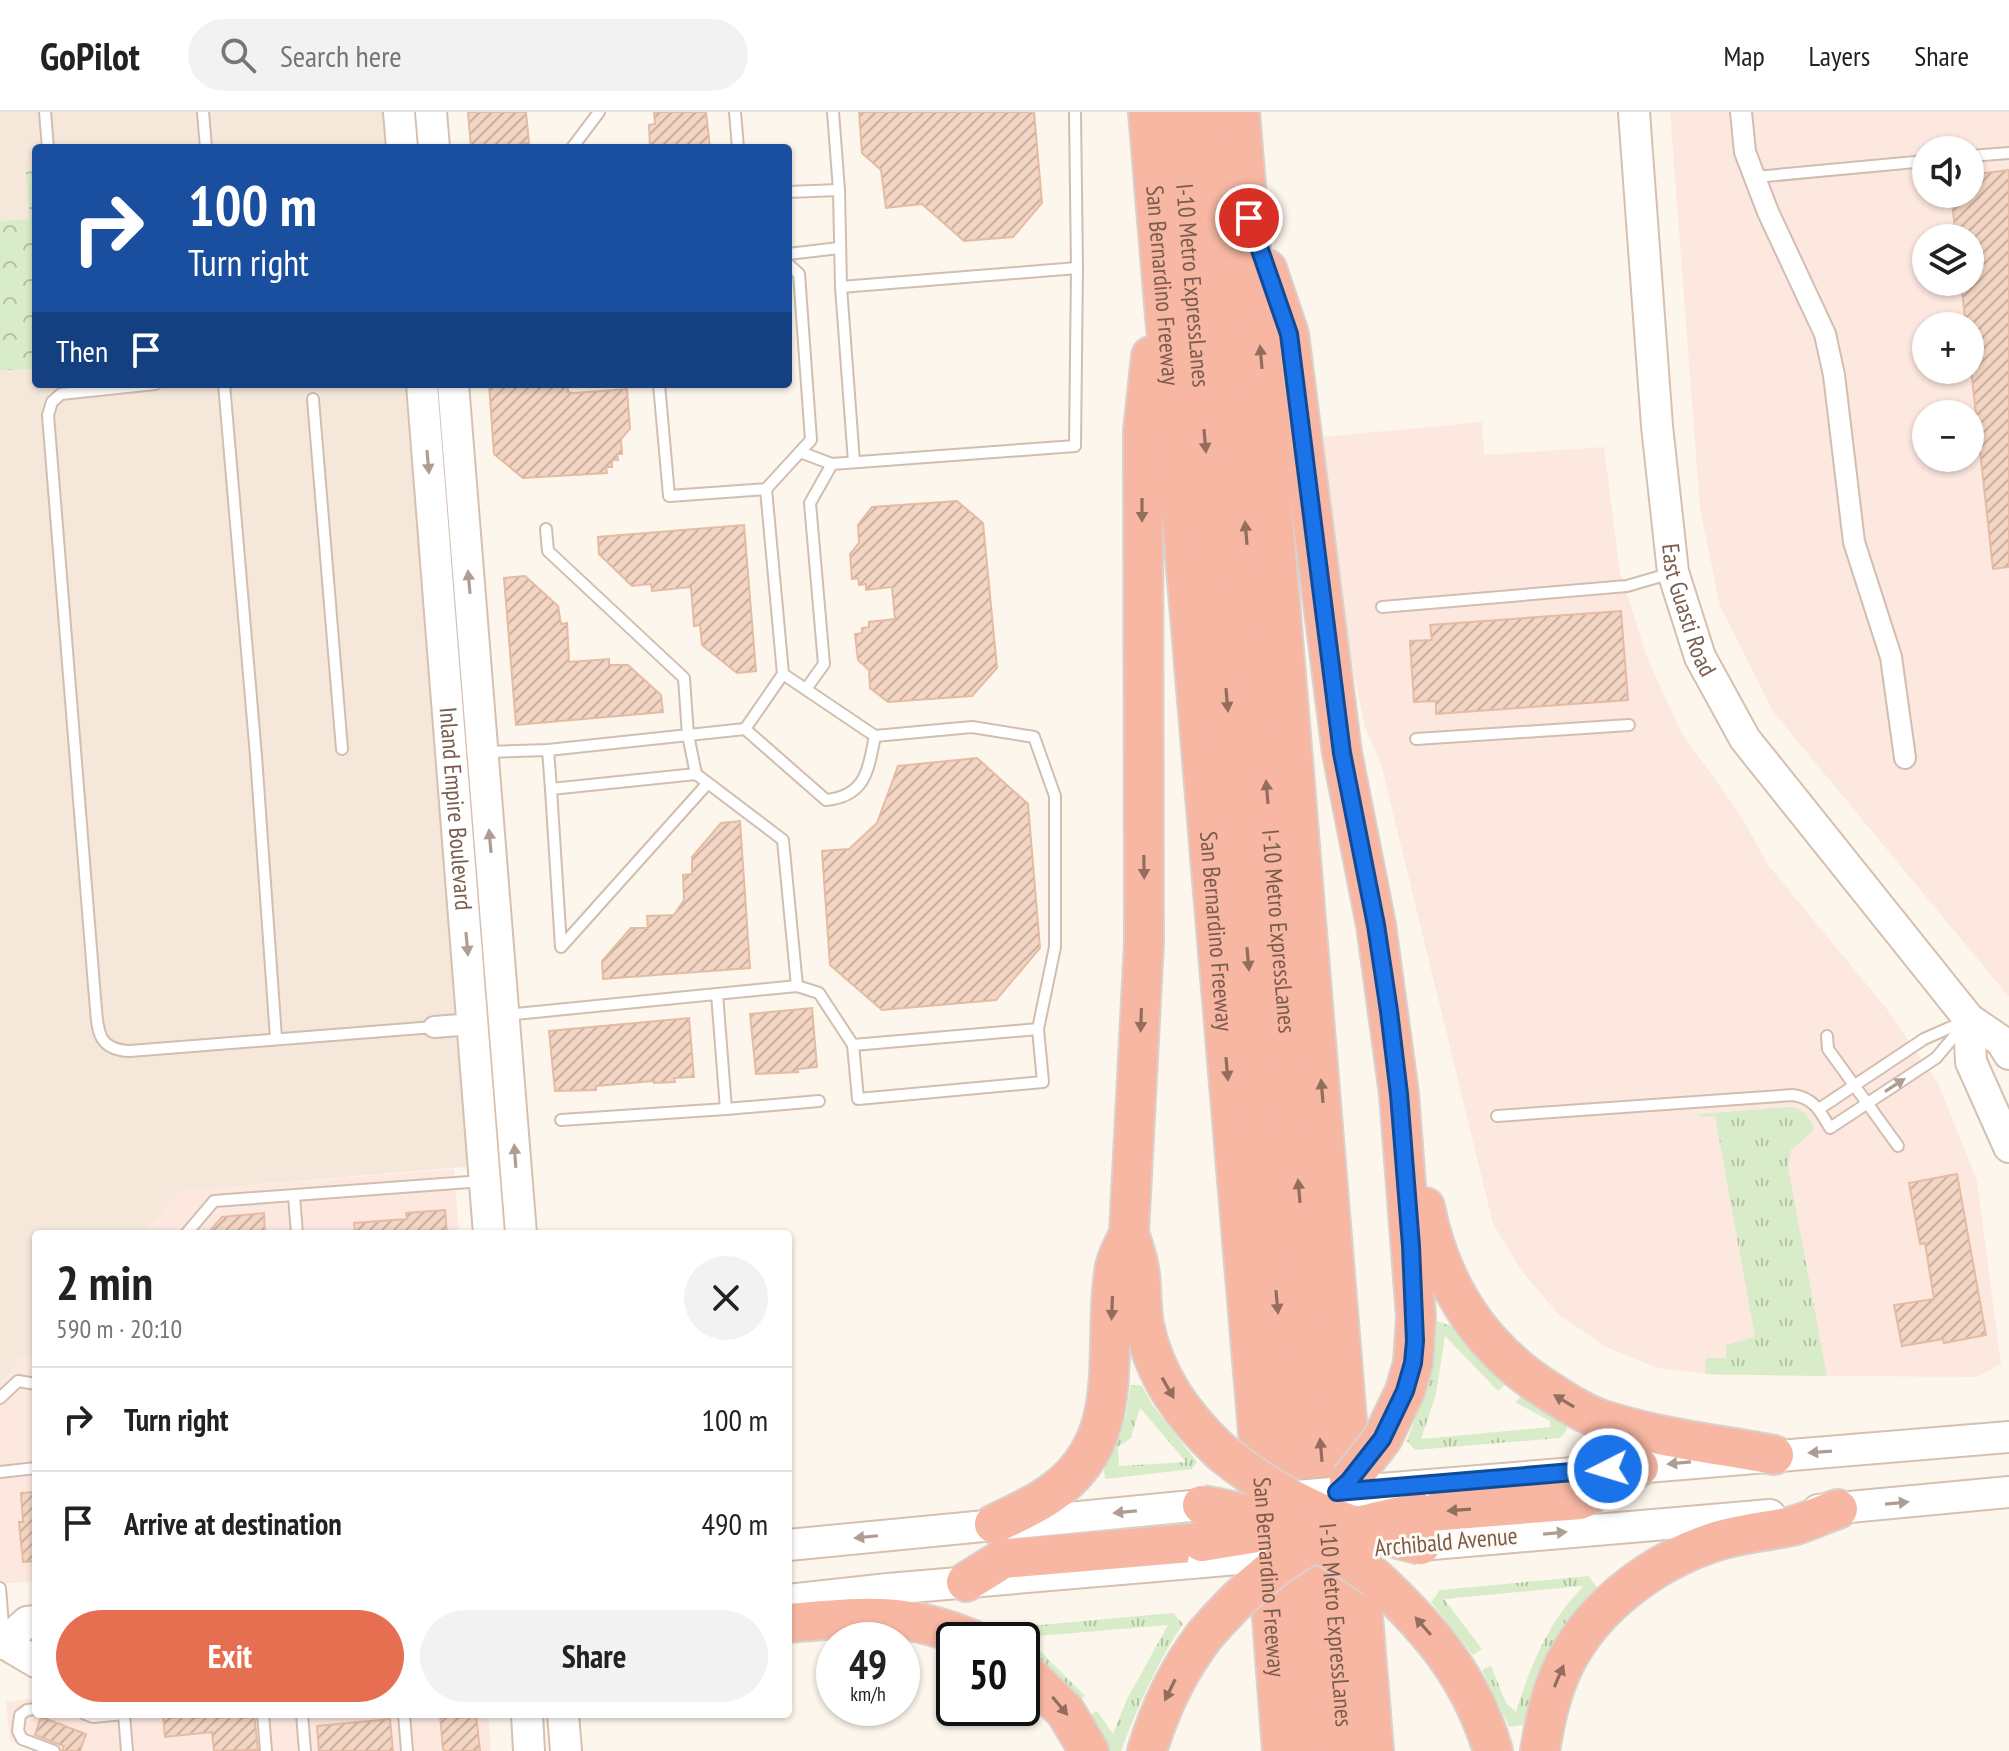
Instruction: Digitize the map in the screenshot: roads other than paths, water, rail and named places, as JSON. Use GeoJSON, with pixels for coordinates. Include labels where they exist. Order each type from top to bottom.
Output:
{"type":"FeatureCollection","features":[{"type":"Feature","properties":{"kind":"highway","name":"San Bernardino Freeway"},"geometry":{"type":"LineString","coordinates":[[1148,112],[1282,1751]]}},
{"type":"Feature","properties":{"kind":"highway","name":"I-10 Metro ExpressLanes"},"geometry":{"type":"LineString","coordinates":[[1178,112],[1312,1751]]}},
{"type":"Feature","properties":{"kind":"highway","name":"I-10 Metro ExpressLanes"},"geometry":{"type":"LineString","coordinates":[[1211,112],[1346,1751]]}},
{"type":"Feature","properties":{"kind":"highway"},"geometry":{"type":"LineString","coordinates":[[1240,112],[1374,1751]]}},
{"type":"Feature","properties":{"kind":"highway"},"geometry":{"type":"LineString","coordinates":[[1147,1751],[1168,1694],[1186,1660],[1253,1584],[1314,1525],[1382,1439],[1405,1391],[1413,1363],[1416,1317],[1399,1094],[1376,925],[1342,753],[1289,334],[1249,218]]}},
{"type":"Feature","properties":{"kind":"highway"},"geometry":{"type":"LineString","coordinates":[[1160,265],[1143,431],[1144,942],[1129,1233],[1140,1274],[1144,1323],[1155,1361],[1183,1413],[1220,1451],[1314,1525],[1407,1608],[1465,1681],[1493,1751]]}},
{"type":"Feature","properties":{"kind":"highway"},"geometry":{"type":"LineString","coordinates":[[1399,1094],[1415,1144],[1428,1224],[1447,1280],[1467,1315],[1497,1351],[1534,1382],[1597,1418],[1635,1429],[1774,1455]]}},
{"type":"Feature","properties":{"kind":"highway"},"geometry":{"type":"LineString","coordinates":[[994,1524],[1051,1495],[1072,1476],[1094,1445],[1102,1427],[1108,1391],[1114,1271],[1129,1233]]}},
{"type":"Feature","properties":{"kind":"highway"},"geometry":{"type":"LineString","coordinates":[[1245,1273],[1233,1372],[1256,1645],[1257,1751]]}},
{"type":"Feature","properties":{"kind":"highway"},"geometry":{"type":"LineString","coordinates":[[966,1582],[1003,1559],[1203,1552],[1240,1536],[1314,1525],[1580,1500],[1639,1467]]}},
{"type":"Feature","properties":{"kind":"highway"},"geometry":{"type":"LineString","coordinates":[[1202,1505],[1314,1525]]}},
{"type":"Feature","properties":{"kind":"highway"},"geometry":{"type":"LineString","coordinates":[[1540,1751],[1548,1706],[1565,1662],[1593,1622],[1635,1583],[1675,1557],[1698,1548],[1752,1531],[1794,1525],[1838,1509]]}},
{"type":"Feature","properties":{"kind":"highway"},"geometry":{"type":"LineString","coordinates":[[792,1623],[854,1617],[902,1618],[936,1626]]}},
{"type":"Feature","properties":{"kind":"highway"},"geometry":{"type":"LineString","coordinates":[[1365,1643],[1389,1751]]}},
{"type":"Feature","properties":{"kind":"highway"},"geometry":{"type":"LineString","coordinates":[[1040,1687],[1065,1711],[1089,1751]]}},
{"type":"Feature","properties":{"kind":"main road"},"geometry":{"type":"LineString","coordinates":[[399,112],[402,144]]}},
{"type":"Feature","properties":{"kind":"main road"},"geometry":{"type":"LineString","coordinates":[[431,112],[434,144]]}},
{"type":"Feature","properties":{"kind":"main road","name":"East Guasti Road"},"geometry":{"type":"LineString","coordinates":[[1634,112],[1657,426],[1673,572],[1700,657],[1745,739],[1969,1019],[2001,1041],[2009,1054]]}},
{"type":"Feature","properties":{"kind":"main road","name":"Inland Empire Boulevard"},"geometry":{"type":"LineString","coordinates":[[422,388],[489,1230]]}},
{"type":"Feature","properties":{"kind":"main road","name":"Inland Empire Boulevard"},"geometry":{"type":"LineString","coordinates":[[453,388],[521,1230]]}},
{"type":"Feature","properties":{"kind":"main road"},"geometry":{"type":"LineString","coordinates":[[1969,1019],[1971,1062],[2009,1147]]}},
{"type":"Feature","properties":{"kind":"main road"},"geometry":{"type":"LineString","coordinates":[[1639,1467],[2009,1437]]}},
{"type":"Feature","properties":{"kind":"main road","name":"Archibald Avenue"},"geometry":{"type":"LineString","coordinates":[[1314,1525],[1419,1515],[1838,1509],[2009,1492]]}},
{"type":"Feature","properties":{"kind":"main road"},"geometry":{"type":"LineString","coordinates":[[792,1545],[1202,1505]]}},
{"type":"Feature","properties":{"kind":"main road"},"geometry":{"type":"LineString","coordinates":[[792,1600],[966,1582]]}},
{"type":"Feature","properties":{"kind":"main road"},"geometry":{"type":"LineString","coordinates":[[32,1621],[27,1622],[2,1644],[32,1660]]}},
{"type":"Feature","properties":{"kind":"main road"},"geometry":{"type":"LineString","coordinates":[[527,1718],[529,1751]]}},
{"type":"Feature","properties":{"kind":"main road"},"geometry":{"type":"LineString","coordinates":[[563,1718],[566,1751]]}},
{"type":"Feature","properties":{"kind":"street"},"geometry":{"type":"LineString","coordinates":[[1741,112],[1745,152],[1768,212],[1825,334],[1834,375],[1854,542],[1891,657],[1905,758]]}},
{"type":"Feature","properties":{"kind":"street"},"geometry":{"type":"LineString","coordinates":[[434,1027],[473,1024]]}},
{"type":"Feature","properties":{"kind":"lane"},"geometry":{"type":"LineString","coordinates":[[45,112],[48,144]]}},
{"type":"Feature","properties":{"kind":"lane"},"geometry":{"type":"LineString","coordinates":[[203,112],[206,144]]}},
{"type":"Feature","properties":{"kind":"lane"},"geometry":{"type":"LineString","coordinates":[[575,144],[599,112]]}},
{"type":"Feature","properties":{"kind":"lane"},"geometry":{"type":"LineString","coordinates":[[735,112],[738,144]]}},
{"type":"Feature","properties":{"kind":"lane"},"geometry":{"type":"LineString","coordinates":[[833,112],[839,190],[841,287],[854,462]]}},
{"type":"Feature","properties":{"kind":"lane"},"geometry":{"type":"LineString","coordinates":[[800,452],[832,464],[1075,446],[1075,112]]}},
{"type":"Feature","properties":{"kind":"lane"},"geometry":{"type":"LineString","coordinates":[[1984,155],[2009,153]]}},
{"type":"Feature","properties":{"kind":"lane"},"geometry":{"type":"LineString","coordinates":[[1755,177],[1912,162]]}},
{"type":"Feature","properties":{"kind":"lane"},"geometry":{"type":"LineString","coordinates":[[792,192],[839,190]]}},
{"type":"Feature","properties":{"kind":"lane"},"geometry":{"type":"LineString","coordinates":[[792,254],[839,248]]}},
{"type":"Feature","properties":{"kind":"lane"},"geometry":{"type":"LineString","coordinates":[[659,388],[669,496],[766,489],[811,440],[799,274],[792,268]]}},
{"type":"Feature","properties":{"kind":"lane"},"geometry":{"type":"LineString","coordinates":[[841,287],[1077,268]]}},
{"type":"Feature","properties":{"kind":"lane"},"geometry":{"type":"LineString","coordinates":[[117,388],[61,394],[52,402],[48,415],[99,1030],[103,1041],[111,1049],[120,1050],[434,1027]]}},
{"type":"Feature","properties":{"kind":"lane"},"geometry":{"type":"LineString","coordinates":[[224,388],[276,1038]]}},
{"type":"Feature","properties":{"kind":"lane"},"geometry":{"type":"LineString","coordinates":[[313,399],[342,749]]}},
{"type":"Feature","properties":{"kind":"lane"},"geometry":{"type":"LineString","coordinates":[[806,689],[824,664],[810,503],[832,464]]}},
{"type":"Feature","properties":{"kind":"lane"},"geometry":{"type":"LineString","coordinates":[[745,729],[783,674],[766,489]]}},
{"type":"Feature","properties":{"kind":"lane"},"geometry":{"type":"LineString","coordinates":[[546,529],[548,551],[684,678],[688,735],[696,774],[783,840],[797,986]]}},
{"type":"Feature","properties":{"kind":"lane"},"geometry":{"type":"LineString","coordinates":[[1382,607],[1627,586],[1673,572]]}},
{"type":"Feature","properties":{"kind":"lane"},"geometry":{"type":"LineString","coordinates":[[503,1015],[797,986],[819,993],[853,1045],[858,1099],[1043,1082],[1038,1029],[1055,947],[1055,796],[1034,737],[972,727],[875,736],[783,674]]}},
{"type":"Feature","properties":{"kind":"lane"},"geometry":{"type":"LineString","coordinates":[[1416,739],[1629,725]]}},
{"type":"Feature","properties":{"kind":"lane"},"geometry":{"type":"LineString","coordinates":[[483,752],[548,750],[745,729],[826,800],[844,798],[862,784],[875,736]]}},
{"type":"Feature","properties":{"kind":"lane"},"geometry":{"type":"LineString","coordinates":[[548,750],[561,947],[708,783]]}},
{"type":"Feature","properties":{"kind":"lane"},"geometry":{"type":"LineString","coordinates":[[551,789],[696,774]]}},
{"type":"Feature","properties":{"kind":"lane"},"geometry":{"type":"LineString","coordinates":[[717,994],[726,1109]]}},
{"type":"Feature","properties":{"kind":"lane"},"geometry":{"type":"LineString","coordinates":[[1819,1109],[1924,1039],[1969,1019]]}},
{"type":"Feature","properties":{"kind":"lane"},"geometry":{"type":"LineString","coordinates":[[1497,1116],[1793,1095],[1804,1096],[1819,1109],[1830,1128],[1936,1058],[1969,1019]]}},
{"type":"Feature","properties":{"kind":"lane"},"geometry":{"type":"LineString","coordinates":[[853,1045],[1038,1029]]}},
{"type":"Feature","properties":{"kind":"lane"},"geometry":{"type":"LineString","coordinates":[[1827,1036],[1828,1049],[1898,1146]]}},
{"type":"Feature","properties":{"kind":"lane"},"geometry":{"type":"LineString","coordinates":[[561,1120],[819,1101]]}},
{"type":"Feature","properties":{"kind":"lane"},"geometry":{"type":"LineString","coordinates":[[189,1230],[214,1201],[485,1181]]}},
{"type":"Feature","properties":{"kind":"lane"},"geometry":{"type":"LineString","coordinates":[[294,1196],[297,1230]]}},
{"type":"Feature","properties":{"kind":"lane"},"geometry":{"type":"LineString","coordinates":[[0,1398],[18,1381],[32,1383]]}},
{"type":"Feature","properties":{"kind":"lane"},"geometry":{"type":"LineString","coordinates":[[0,1472],[32,1468]]}},
{"type":"Feature","properties":{"kind":"lane"},"geometry":{"type":"LineString","coordinates":[[0,1588],[2,1644]]}},
{"type":"Feature","properties":{"kind":"lane"},"geometry":{"type":"LineString","coordinates":[[32,1709],[20,1715],[18,1731],[22,1739],[54,1751]]}},
{"type":"Feature","properties":{"kind":"lane"},"geometry":{"type":"LineString","coordinates":[[124,1718],[127,1751]]}},
{"type":"Feature","properties":{"kind":"lane"},"geometry":{"type":"LineString","coordinates":[[263,1718],[266,1751]]}},
{"type":"Feature","properties":{"kind":"lane"},"geometry":{"type":"LineString","coordinates":[[302,1718],[305,1751]]}},
{"type":"Feature","properties":{"kind":"lane"},"geometry":{"type":"LineString","coordinates":[[404,1718],[407,1751]]}}]}
